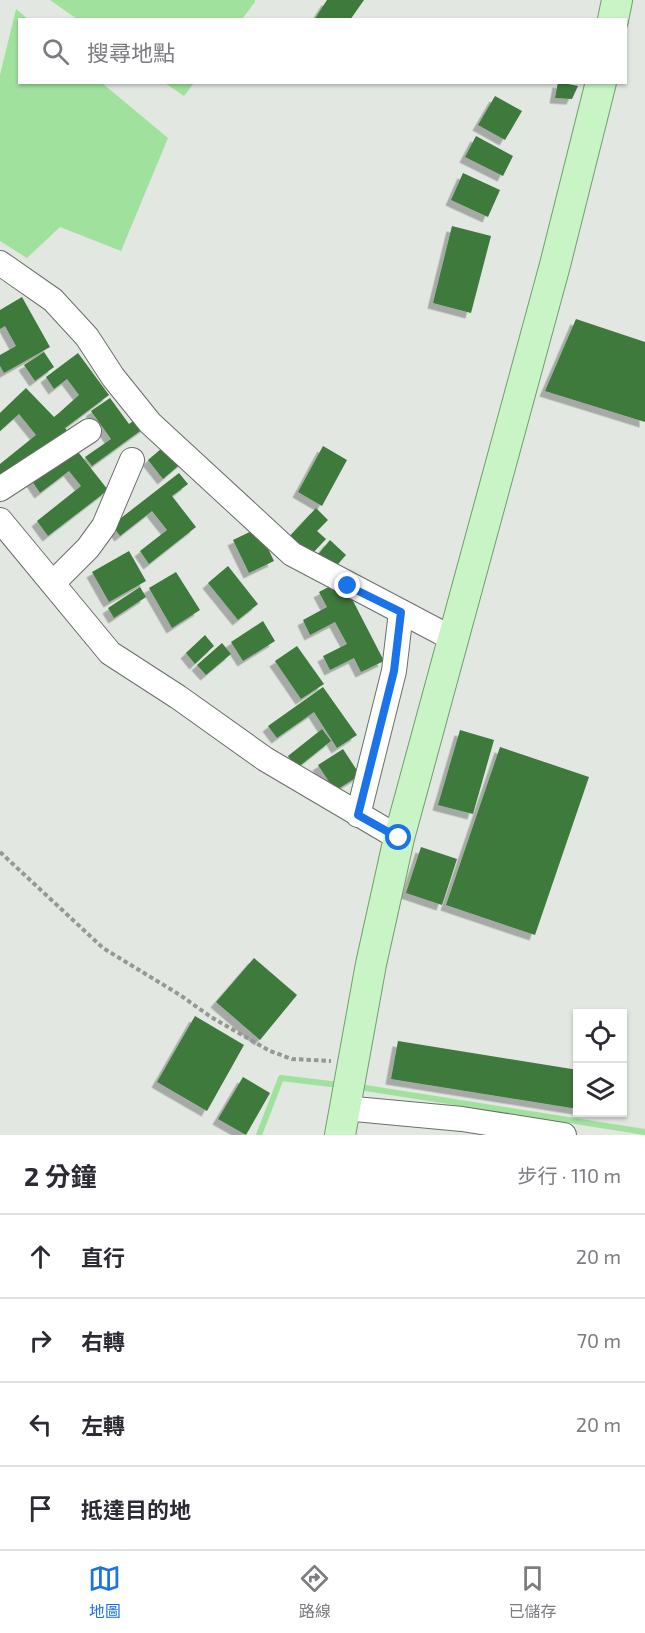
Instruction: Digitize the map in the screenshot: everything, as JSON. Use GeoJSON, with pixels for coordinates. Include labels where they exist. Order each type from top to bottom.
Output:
{"type":"FeatureCollection","features":[{"type":"Feature","properties":{"kind":"main road"},"geometry":{"type":"LineString","coordinates":[[613,18],[617,0]]}},
{"type":"Feature","properties":{"kind":"main road"},"geometry":{"type":"LineString","coordinates":[[342,1121],[352,1060],[399,838],[454,640],[600,84]]}},
{"type":"Feature","properties":{"kind":"lane"},"geometry":{"type":"LineString","coordinates":[[0,264],[53,300],[87,337],[113,377],[150,423],[292,554],[454,640]]}},
{"type":"Feature","properties":{"kind":"lane"},"geometry":{"type":"LineString","coordinates":[[0,489],[89,431]]}},
{"type":"Feature","properties":{"kind":"lane"},"geometry":{"type":"LineString","coordinates":[[54,583],[88,548],[104,526],[132,460]]}},
{"type":"Feature","properties":{"kind":"lane"},"geometry":{"type":"LineString","coordinates":[[0,520],[110,653],[178,697],[265,759],[399,838]]}},
{"type":"Feature","properties":{"kind":"lane"},"geometry":{"type":"LineString","coordinates":[[358,815],[394,671],[401,612]]}},
{"type":"Feature","properties":{"kind":"lane"},"geometry":{"type":"LineString","coordinates":[[342,1121],[564,1135]]}},
{"type":"Feature","properties":{"kind":"path"},"geometry":{"type":"LineString","coordinates":[[0,852],[103,948],[180,995],[211,1017],[270,1051],[292,1059],[352,1060]]}},
{"type":"Feature","properties":{"kind":"shaded area"},"geometry":{"type":"Polygon","coordinates":[[[50,0],[255,0],[243,18],[76,18],[50,0]]]}},
{"type":"Feature","properties":{"kind":"shaded area"},"geometry":{"type":"Polygon","coordinates":[[[16,9],[27,18],[18,18],[18,84],[103,84],[168,138],[121,251],[60,227],[27,258],[0,241],[0,75],[16,9]]]}},
{"type":"Feature","properties":{"kind":"shaded area"},"geometry":{"type":"Polygon","coordinates":[[[166,84],[193,84],[184,96],[166,84]]]}},
{"type":"Feature","properties":{"kind":"building"},"geometry":{"type":"Polygon","coordinates":[[[327,0],[364,0],[351,18],[315,18],[327,0]]]}},
{"type":"Feature","properties":{"kind":"building"},"geometry":{"type":"Polygon","coordinates":[[[558,84],[578,86],[572,99],[555,98],[558,84]]]}},
{"type":"Feature","properties":{"kind":"building"},"geometry":{"type":"Polygon","coordinates":[[[495,96],[522,111],[505,140],[478,125],[495,96]]]}},
{"type":"Feature","properties":{"kind":"building"},"geometry":{"type":"Polygon","coordinates":[[[476,136],[513,156],[503,176],[465,157],[476,136]]]}},
{"type":"Feature","properties":{"kind":"building"},"geometry":{"type":"Polygon","coordinates":[[[463,173],[500,190],[488,217],[451,200],[463,173]]]}},
{"type":"Feature","properties":{"kind":"building"},"geometry":{"type":"Polygon","coordinates":[[[452,226],[491,236],[471,313],[433,303],[452,226]]]}},
{"type":"Feature","properties":{"kind":"building"},"geometry":{"type":"Polygon","coordinates":[[[22,297],[50,347],[4,373],[0,366],[0,355],[16,346],[5,326],[0,329],[0,310],[22,297]]]}},
{"type":"Feature","properties":{"kind":"building"},"geometry":{"type":"Polygon","coordinates":[[[576,319],[645,342],[645,422],[545,391],[576,319]]]}},
{"type":"Feature","properties":{"kind":"building"},"geometry":{"type":"Polygon","coordinates":[[[44,352],[54,367],[35,381],[24,365],[44,352]]]}},
{"type":"Feature","properties":{"kind":"building"},"geometry":{"type":"Polygon","coordinates":[[[78,353],[109,395],[65,428],[68,432],[0,486],[0,464],[36,435],[19,414],[0,431],[0,413],[26,388],[54,417],[79,395],[67,379],[54,389],[46,377],[78,353]]]}},
{"type":"Feature","properties":{"kind":"building"},"geometry":{"type":"Polygon","coordinates":[[[110,398],[129,424],[140,416],[147,426],[92,466],[85,457],[111,439],[91,411],[110,398]]]}},
{"type":"Feature","properties":{"kind":"building"},"geometry":{"type":"Polygon","coordinates":[[[168,443],[184,461],[163,479],[148,460],[168,443]]]}},
{"type":"Feature","properties":{"kind":"building"},"geometry":{"type":"Polygon","coordinates":[[[323,446],[347,460],[322,506],[298,492],[323,446]]]}},
{"type":"Feature","properties":{"kind":"building"},"geometry":{"type":"Polygon","coordinates":[[[75,448],[108,490],[48,536],[37,521],[81,486],[69,471],[40,493],[32,481],[75,448]]]}},
{"type":"Feature","properties":{"kind":"building"},"geometry":{"type":"Polygon","coordinates":[[[179,473],[188,484],[172,496],[196,527],[149,564],[140,551],[167,530],[152,511],[120,536],[112,525],[179,473]]]}},
{"type":"Feature","properties":{"kind":"building"},"geometry":{"type":"Polygon","coordinates":[[[316,508],[328,520],[317,531],[326,539],[309,557],[288,538],[316,508]]]}},
{"type":"Feature","properties":{"kind":"building"},"geometry":{"type":"Polygon","coordinates":[[[258,528],[274,561],[249,573],[233,540],[258,528]]]}},
{"type":"Feature","properties":{"kind":"building"},"geometry":{"type":"Polygon","coordinates":[[[330,540],[346,555],[331,572],[315,558],[330,540]]]}},
{"type":"Feature","properties":{"kind":"building"},"geometry":{"type":"Polygon","coordinates":[[[129,551],[146,581],[109,602],[92,572],[129,551]]]}},
{"type":"Feature","properties":{"kind":"building"},"geometry":{"type":"Polygon","coordinates":[[[228,566],[258,604],[238,620],[208,583],[228,566]]]}},
{"type":"Feature","properties":{"kind":"building"},"geometry":{"type":"Polygon","coordinates":[[[176,572],[200,610],[172,628],[149,588],[176,572]]]}},
{"type":"Feature","properties":{"kind":"building"},"geometry":{"type":"Polygon","coordinates":[[[334,584],[350,595],[384,661],[361,672],[354,658],[330,670],[323,656],[347,644],[335,622],[310,635],[303,620],[327,607],[319,592],[334,584]]]}},
{"type":"Feature","properties":{"kind":"building"},"geometry":{"type":"Polygon","coordinates":[[[140,587],[146,597],[114,618],[108,608],[140,587]]]}},
{"type":"Feature","properties":{"kind":"building"},"geometry":{"type":"Polygon","coordinates":[[[263,621],[275,641],[243,661],[231,642],[263,621]]]}},
{"type":"Feature","properties":{"kind":"building"},"geometry":{"type":"Polygon","coordinates":[[[205,635],[214,646],[195,664],[186,653],[205,635]]]}},
{"type":"Feature","properties":{"kind":"building"},"geometry":{"type":"Polygon","coordinates":[[[222,643],[231,654],[206,675],[197,665],[222,643]]]}},
{"type":"Feature","properties":{"kind":"building"},"geometry":{"type":"Polygon","coordinates":[[[297,646],[324,684],[301,699],[275,661],[297,646]]]}},
{"type":"Feature","properties":{"kind":"building"},"geometry":{"type":"Polygon","coordinates":[[[323,687],[357,735],[337,748],[314,712],[277,738],[268,726],[323,687]]]}},
{"type":"Feature","properties":{"kind":"building"},"geometry":{"type":"Polygon","coordinates":[[[322,729],[331,741],[297,768],[288,756],[322,729]]]}},
{"type":"Feature","properties":{"kind":"building"},"geometry":{"type":"Polygon","coordinates":[[[460,730],[494,740],[473,814],[438,805],[460,730]]]}},
{"type":"Feature","properties":{"kind":"building"},"geometry":{"type":"Polygon","coordinates":[[[500,747],[589,777],[535,935],[446,905],[500,747]]]}},
{"type":"Feature","properties":{"kind":"building"},"geometry":{"type":"Polygon","coordinates":[[[343,749],[360,775],[335,791],[318,765],[343,749]]]}},
{"type":"Feature","properties":{"kind":"building"},"geometry":{"type":"Polygon","coordinates":[[[421,847],[457,859],[442,905],[406,893],[421,847]]]}},
{"type":"Feature","properties":{"kind":"building"},"geometry":{"type":"Polygon","coordinates":[[[254,958],[297,995],[260,1040],[216,1002],[254,958]]]}},
{"type":"Feature","properties":{"kind":"building"},"geometry":{"type":"Polygon","coordinates":[[[195,1016],[244,1045],[207,1111],[157,1082],[195,1016]]]}},
{"type":"Feature","properties":{"kind":"building"},"geometry":{"type":"Polygon","coordinates":[[[398,1041],[573,1069],[573,1108],[391,1079],[398,1041]]]}},
{"type":"Feature","properties":{"kind":"building"},"geometry":{"type":"Polygon","coordinates":[[[243,1077],[270,1093],[246,1135],[218,1119],[243,1077]]]}},
{"type":"Feature","properties":{"kind":"waterway"},"geometry":{"type":"LineString","coordinates":[[259,1135],[281,1078],[339,1085]]}},
{"type":"Feature","properties":{"kind":"waterway"},"geometry":{"type":"LineString","coordinates":[[359,1087],[645,1132]]}},
{"type":"Feature","properties":{"kind":"route"},"geometry":{"type":"LineString","coordinates":[[348,586],[401,612],[394,671],[358,815],[399,838]]}}]}
